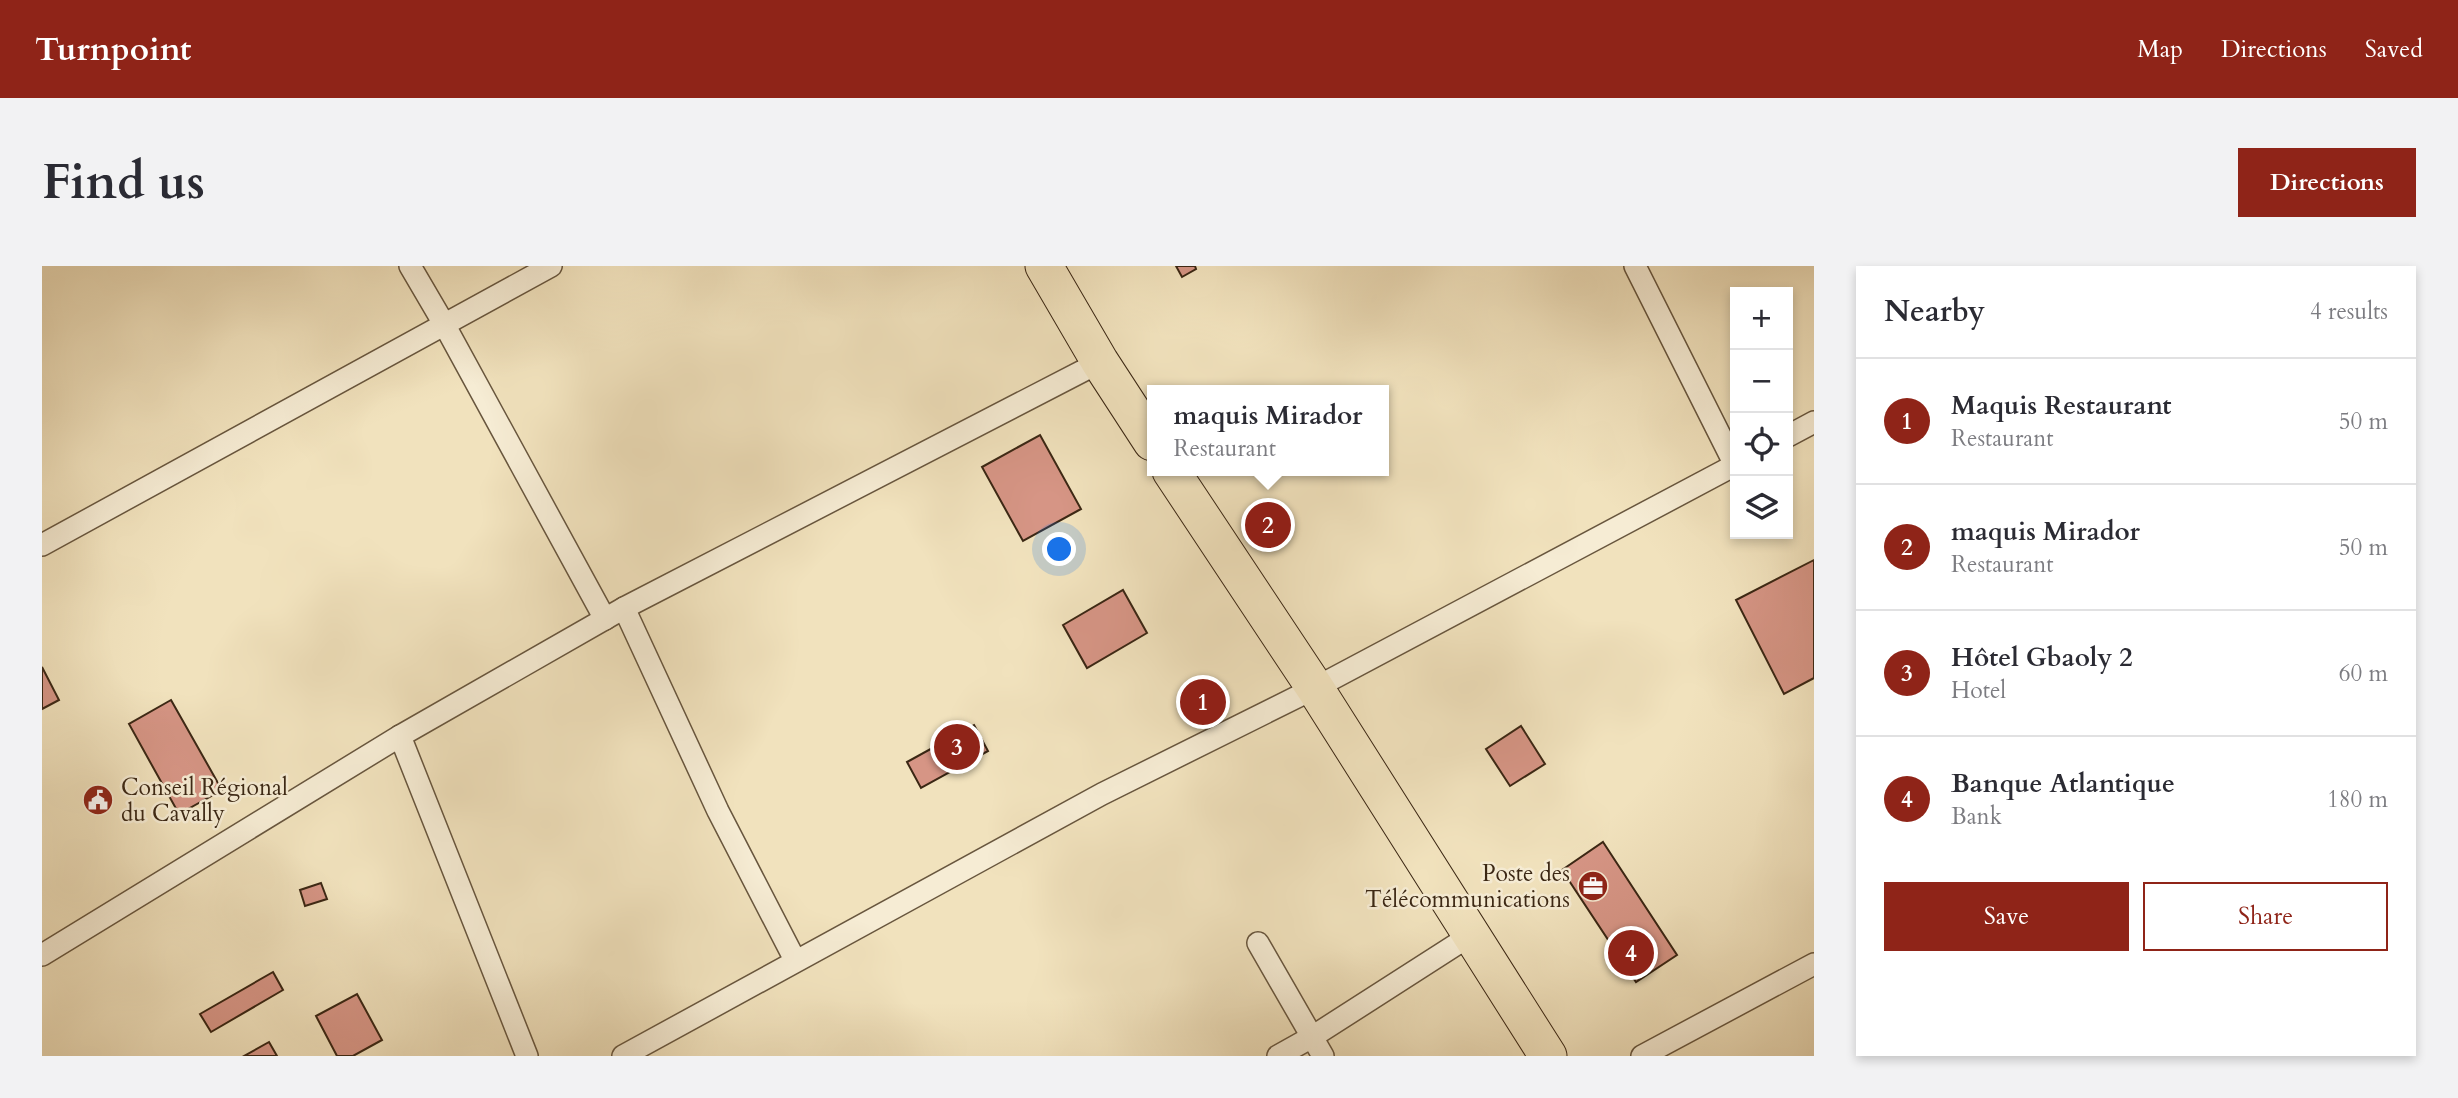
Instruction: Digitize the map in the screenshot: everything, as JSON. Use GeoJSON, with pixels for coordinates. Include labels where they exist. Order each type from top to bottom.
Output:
{"type":"FeatureCollection","features":[{"type":"Feature","properties":{"kind":"highway"},"geometry":{"type":"LineString","coordinates":[[1044,266],[1100,362],[1147,433]]}},
{"type":"Feature","properties":{"kind":"highway"},"geometry":{"type":"LineString","coordinates":[[1174,476],[1315,688],[1548,1056]]}},
{"type":"Feature","properties":{"kind":"street"},"geometry":{"type":"LineString","coordinates":[[410,266],[605,619]]}},
{"type":"Feature","properties":{"kind":"street"},"geometry":{"type":"LineString","coordinates":[[42,545],[551,266]]}},
{"type":"Feature","properties":{"kind":"street"},"geometry":{"type":"LineString","coordinates":[[1635,266],[1730,455]]}},
{"type":"Feature","properties":{"kind":"street"},"geometry":{"type":"LineString","coordinates":[[42,955],[400,736],[624,608],[1100,362]]}},
{"type":"Feature","properties":{"kind":"street"},"geometry":{"type":"LineString","coordinates":[[1793,433],[1814,422]]}},
{"type":"Feature","properties":{"kind":"street"},"geometry":{"type":"LineString","coordinates":[[624,1056],[1102,794],[1315,688],[1730,468]]}},
{"type":"Feature","properties":{"kind":"street"},"geometry":{"type":"LineString","coordinates":[[624,608],[718,811],[795,960]]}},
{"type":"Feature","properties":{"kind":"street"},"geometry":{"type":"LineString","coordinates":[[400,736],[527,1056]]}},
{"type":"Feature","properties":{"kind":"street"},"geometry":{"type":"LineString","coordinates":[[1278,1056],[1471,935]]}},
{"type":"Feature","properties":{"kind":"street"},"geometry":{"type":"LineString","coordinates":[[1258,943],[1324,1056]]}},
{"type":"Feature","properties":{"kind":"street"},"geometry":{"type":"LineString","coordinates":[[1642,1056],[1814,964]]}},
{"type":"Feature","properties":{"kind":"building"},"geometry":{"type":"Polygon","coordinates":[[[1176,266],[1195,266],[1196,269],[1182,277],[1176,266]]]}},
{"type":"Feature","properties":{"kind":"building"},"geometry":{"type":"Polygon","coordinates":[[[1040,435],[1081,509],[1023,541],[982,467],[1040,435]]]}},
{"type":"Feature","properties":{"kind":"building"},"geometry":{"type":"Polygon","coordinates":[[[1814,560],[1814,678],[1784,694],[1736,600],[1814,560]]]}},
{"type":"Feature","properties":{"kind":"building"},"geometry":{"type":"Polygon","coordinates":[[[1123,590],[1147,633],[1087,668],[1063,625],[1123,590]]]}},
{"type":"Feature","properties":{"kind":"building"},"geometry":{"type":"Polygon","coordinates":[[[42,667],[59,700],[42,709],[42,667]]]}},
{"type":"Feature","properties":{"kind":"building"},"geometry":{"type":"Polygon","coordinates":[[[171,700],[222,790],[179,814],[129,724],[171,700]]]}},
{"type":"Feature","properties":{"kind":"building"},"geometry":{"type":"Polygon","coordinates":[[[974,725],[988,751],[921,788],[907,762],[974,725]]]}},
{"type":"Feature","properties":{"kind":"building"},"geometry":{"type":"Polygon","coordinates":[[[1521,726],[1545,764],[1510,786],[1486,749],[1521,726]]]}},
{"type":"Feature","properties":{"kind":"building"},"geometry":{"type":"Polygon","coordinates":[[[1603,842],[1677,955],[1636,982],[1562,870],[1603,842]]]}},
{"type":"Feature","properties":{"kind":"building"},"geometry":{"type":"Polygon","coordinates":[[[321,883],[327,899],[305,906],[300,890],[321,883]]]}},
{"type":"Feature","properties":{"kind":"building"},"geometry":{"type":"Polygon","coordinates":[[[273,972],[283,990],[211,1032],[200,1014],[273,972]]]}},
{"type":"Feature","properties":{"kind":"building"},"geometry":{"type":"Polygon","coordinates":[[[357,994],[382,1040],[353,1056],[337,1056],[316,1016],[357,994]]]}},
{"type":"Feature","properties":{"kind":"building"},"geometry":{"type":"Polygon","coordinates":[[[269,1042],[277,1056],[244,1056],[269,1042]]]}},
{"type":"Feature","properties":{"kind":"place","name":"maquis Mirador"},"geometry":{"type":"Point","coordinates":[1268,525]}},
{"type":"Feature","properties":{"kind":"place","name":"Maquis Restaurant"},"geometry":{"type":"Point","coordinates":[1203,702]}},
{"type":"Feature","properties":{"kind":"place","name":"Hôtel Gbaoly 2"},"geometry":{"type":"Point","coordinates":[957,747]}},
{"type":"Feature","properties":{"kind":"place","name":"Conseil Régional du Cavally"},"geometry":{"type":"Point","coordinates":[98,800]}},
{"type":"Feature","properties":{"kind":"place","name":"Poste des Télécommunications"},"geometry":{"type":"Point","coordinates":[1593,886]}},
{"type":"Feature","properties":{"kind":"place","name":"Banque Atlantique"},"geometry":{"type":"Point","coordinates":[1631,953]}}]}
